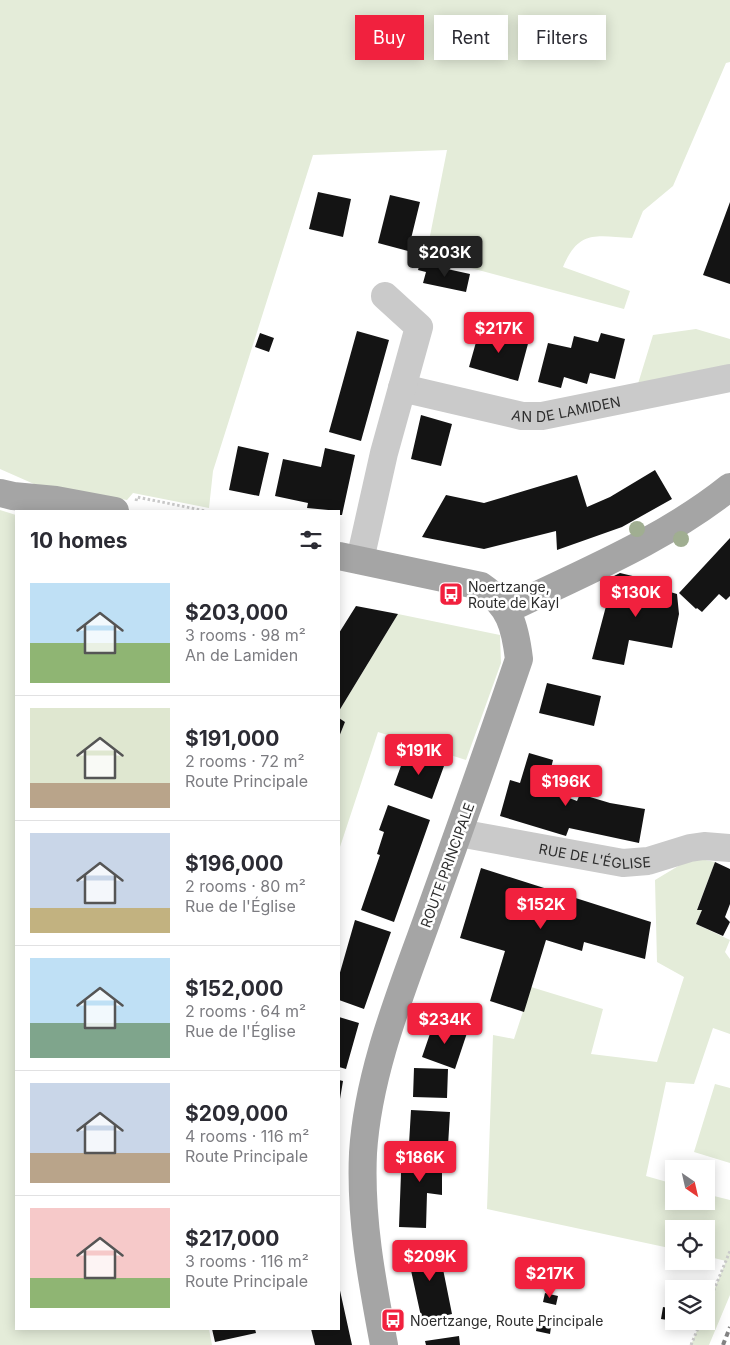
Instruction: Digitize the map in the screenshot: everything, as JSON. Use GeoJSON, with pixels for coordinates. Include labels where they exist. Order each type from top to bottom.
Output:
{"type":"FeatureCollection","features":[{"type":"Feature","properties":{"kind":"main road"},"geometry":{"type":"LineString","coordinates":[[0,476],[56,500]]}},
{"type":"Feature","properties":{"kind":"main road"},"geometry":{"type":"LineString","coordinates":[[506,610],[669,529],[710,503],[730,487]]}},
{"type":"Feature","properties":{"kind":"main road"},"geometry":{"type":"LineString","coordinates":[[0,493],[12,496],[125,508]]}},
{"type":"Feature","properties":{"kind":"main road","name":"ROUTE PRINCIPALE"},"geometry":{"type":"LineString","coordinates":[[350,558],[481,586],[497,597],[506,610],[516,632],[519,659],[389,1026],[370,1100],[364,1152],[363,1208],[372,1288],[384,1345]]}},
{"type":"Feature","properties":{"kind":"street"},"geometry":{"type":"LineString","coordinates":[[350,558],[384,453],[419,327],[385,296]]}},
{"type":"Feature","properties":{"kind":"street","name":"AN DE LAMIDEN"},"geometry":{"type":"LineString","coordinates":[[402,388],[522,416],[542,416],[730,378]]}},
{"type":"Feature","properties":{"kind":"street","name":"RUE DE L'ÉGLISE"},"geometry":{"type":"LineString","coordinates":[[458,833],[623,863],[648,861],[690,848],[704,846],[730,848]]}},
{"type":"Feature","properties":{"kind":"path"},"geometry":{"type":"LineString","coordinates":[[125,508],[137,497],[201,510]]}},
{"type":"Feature","properties":{"kind":"path"},"geometry":{"type":"LineString","coordinates":[[715,1287],[730,1251]]}},
{"type":"Feature","properties":{"kind":"path"},"geometry":{"type":"LineString","coordinates":[[691,1345],[697,1330]]}},
{"type":"Feature","properties":{"kind":"green space"},"geometry":{"type":"Polygon","coordinates":[[[0,0],[730,0],[730,62],[726,63],[673,186],[643,211],[632,238],[599,236],[582,241],[575,246],[563,267],[630,291],[624,309],[426,256],[447,150],[313,155],[213,471],[209,508],[133,493],[127,500],[34,484],[0,469],[0,0]]]}},
{"type":"Feature","properties":{"kind":"green space"},"geometry":{"type":"Polygon","coordinates":[[[696,329],[730,339],[730,367],[637,387],[653,335],[696,329]]]}},
{"type":"Feature","properties":{"kind":"green space"},"geometry":{"type":"Polygon","coordinates":[[[0,510],[15,515],[15,1330],[209,1330],[212,1345],[0,1345],[0,510]]]}},
{"type":"Feature","properties":{"kind":"green space"},"geometry":{"type":"Polygon","coordinates":[[[398,614],[500,635],[501,663],[466,760],[378,732],[340,847],[340,734],[345,722],[340,719],[340,709],[398,614]]]}},
{"type":"Feature","properties":{"kind":"green space"},"geometry":{"type":"Polygon","coordinates":[[[696,858],[715,862],[697,909],[702,910],[696,924],[730,940],[725,952],[730,959],[730,1034],[713,1028],[694,1084],[666,1082],[646,1176],[665,1181],[665,1210],[715,1210],[715,1196],[730,1200],[730,1295],[709,1345],[691,1345],[697,1330],[715,1330],[715,1287],[726,1261],[715,1258],[715,1220],[665,1220],[665,1247],[487,1209],[493,1035],[514,1039],[531,987],[603,1009],[591,1054],[657,1062],[684,977],[657,962],[655,880],[685,862],[696,858]]]}},
{"type":"Feature","properties":{"kind":"green space"},"geometry":{"type":"Polygon","coordinates":[[[715,1084],[730,1088],[730,1163],[694,1152],[715,1084]]]}},
{"type":"Feature","properties":{"kind":"building"},"geometry":{"type":"Polygon","coordinates":[[[318,192],[351,199],[343,237],[309,229],[318,192]]]}},
{"type":"Feature","properties":{"kind":"building"},"geometry":{"type":"Polygon","coordinates":[[[390,195],[420,202],[408,251],[378,243],[390,195]]]}},
{"type":"Feature","properties":{"kind":"building"},"geometry":{"type":"Polygon","coordinates":[[[730,202],[730,284],[703,275],[730,202]]]}},
{"type":"Feature","properties":{"kind":"building"},"geometry":{"type":"Polygon","coordinates":[[[420,263],[470,274],[466,292],[423,283],[426,272],[418,270],[420,263]]]}},
{"type":"Feature","properties":{"kind":"building"},"geometry":{"type":"Polygon","coordinates":[[[480,328],[529,340],[518,381],[469,367],[480,328]]]}},
{"type":"Feature","properties":{"kind":"building"},"geometry":{"type":"Polygon","coordinates":[[[357,331],[389,340],[361,441],[329,432],[357,331]]]}},
{"type":"Feature","properties":{"kind":"building"},"geometry":{"type":"Polygon","coordinates":[[[260,333],[274,338],[269,352],[255,347],[260,333]]]}},
{"type":"Feature","properties":{"kind":"building"},"geometry":{"type":"Polygon","coordinates":[[[601,333],[625,339],[615,379],[590,373],[587,384],[564,377],[561,388],[538,382],[548,343],[571,348],[574,336],[598,342],[601,333]]]}},
{"type":"Feature","properties":{"kind":"building"},"geometry":{"type":"Polygon","coordinates":[[[421,415],[452,424],[441,466],[411,459],[421,415]]]}},
{"type":"Feature","properties":{"kind":"building"},"geometry":{"type":"Polygon","coordinates":[[[238,446],[269,453],[259,496],[229,490],[238,446]]]}},
{"type":"Feature","properties":{"kind":"building"},"geometry":{"type":"Polygon","coordinates":[[[325,448],[355,455],[342,515],[340,515],[340,510],[307,508],[308,503],[275,496],[283,459],[321,467],[325,448]]]}},
{"type":"Feature","properties":{"kind":"building"},"geometry":{"type":"Polygon","coordinates":[[[655,470],[672,499],[622,527],[557,550],[556,531],[484,549],[422,537],[446,495],[484,503],[577,475],[587,507],[610,497],[655,470]]]}},
{"type":"Feature","properties":{"kind":"building"},"geometry":{"type":"Polygon","coordinates":[[[730,538],[730,596],[726,600],[719,594],[702,612],[696,609],[679,593],[730,538]]]}},
{"type":"Feature","properties":{"kind":"building"},"geometry":{"type":"Polygon","coordinates":[[[620,573],[662,583],[660,589],[677,594],[679,614],[672,648],[629,640],[624,665],[592,659],[614,576],[620,573]]]}},
{"type":"Feature","properties":{"kind":"building"},"geometry":{"type":"Polygon","coordinates":[[[356,606],[398,614],[340,709],[340,631],[356,606]]]}},
{"type":"Feature","properties":{"kind":"building"},"geometry":{"type":"Polygon","coordinates":[[[547,683],[601,696],[594,726],[539,713],[547,683]]]}},
{"type":"Feature","properties":{"kind":"building"},"geometry":{"type":"Polygon","coordinates":[[[340,719],[345,722],[340,734],[340,719]]]}},
{"type":"Feature","properties":{"kind":"building"},"geometry":{"type":"Polygon","coordinates":[[[406,752],[444,766],[432,799],[394,785],[406,752]]]}},
{"type":"Feature","properties":{"kind":"building"},"geometry":{"type":"Polygon","coordinates":[[[529,753],[553,760],[546,789],[577,801],[580,794],[610,803],[645,809],[639,843],[569,828],[566,836],[500,816],[510,780],[520,783],[529,753]]]}},
{"type":"Feature","properties":{"kind":"building"},"geometry":{"type":"Polygon","coordinates":[[[388,805],[430,820],[394,922],[361,910],[380,855],[377,854],[384,832],[379,830],[388,805]]]}},
{"type":"Feature","properties":{"kind":"building"},"geometry":{"type":"Polygon","coordinates":[[[715,862],[730,869],[730,904],[725,917],[730,922],[723,936],[696,924],[702,910],[697,910],[715,862]]]}},
{"type":"Feature","properties":{"kind":"building"},"geometry":{"type":"Polygon","coordinates":[[[481,868],[651,922],[645,959],[584,942],[582,951],[546,940],[524,1012],[490,1001],[505,951],[460,938],[481,868]]]}},
{"type":"Feature","properties":{"kind":"building"},"geometry":{"type":"Polygon","coordinates":[[[355,920],[391,932],[364,1009],[340,1000],[340,972],[355,920]]]}},
{"type":"Feature","properties":{"kind":"building"},"geometry":{"type":"Polygon","coordinates":[[[340,1017],[359,1023],[346,1069],[340,1067],[340,1017]]]}},
{"type":"Feature","properties":{"kind":"building"},"geometry":{"type":"Polygon","coordinates":[[[434,1022],[467,1033],[455,1069],[422,1057],[434,1022]]]}},
{"type":"Feature","properties":{"kind":"building"},"geometry":{"type":"Polygon","coordinates":[[[414,1068],[448,1069],[447,1098],[413,1097],[414,1068]]]}},
{"type":"Feature","properties":{"kind":"building"},"geometry":{"type":"Polygon","coordinates":[[[340,1080],[343,1081],[340,1099],[340,1080]]]}},
{"type":"Feature","properties":{"kind":"building"},"geometry":{"type":"Polygon","coordinates":[[[411,1110],[450,1112],[448,1146],[409,1144],[411,1110]]]}},
{"type":"Feature","properties":{"kind":"building"},"geometry":{"type":"Polygon","coordinates":[[[402,1146],[448,1150],[447,1173],[442,1172],[442,1195],[427,1193],[426,1228],[399,1227],[402,1146]]]}},
{"type":"Feature","properties":{"kind":"building"},"geometry":{"type":"Polygon","coordinates":[[[435,1246],[436,1250],[445,1248],[449,1268],[443,1269],[452,1314],[422,1321],[407,1252],[435,1246]]]}},
{"type":"Feature","properties":{"kind":"building"},"geometry":{"type":"Polygon","coordinates":[[[340,1291],[352,1345],[315,1345],[311,1330],[340,1330],[340,1291]]]}},
{"type":"Feature","properties":{"kind":"building"},"geometry":{"type":"Polygon","coordinates":[[[545,1293],[558,1296],[556,1305],[543,1302],[545,1293]]]}},
{"type":"Feature","properties":{"kind":"building"},"geometry":{"type":"Polygon","coordinates":[[[663,1307],[665,1307],[665,1320],[661,1319],[663,1307]]]}},
{"type":"Feature","properties":{"kind":"building"},"geometry":{"type":"Polygon","coordinates":[[[537,1325],[551,1327],[550,1334],[536,1331],[537,1325]]]}},
{"type":"Feature","properties":{"kind":"building"},"geometry":{"type":"Polygon","coordinates":[[[212,1330],[255,1330],[256,1333],[215,1342],[212,1330]]]}},
{"type":"Feature","properties":{"kind":"building"},"geometry":{"type":"Polygon","coordinates":[[[459,1336],[460,1345],[426,1345],[425,1341],[459,1336]]]}},
{"type":"Feature","properties":{"kind":"railway"},"geometry":{"type":"LineString","coordinates":[[723,1345],[730,1327]]}},
{"type":"Feature","properties":{"kind":"place","name":"Noertzange, Route de Kayl"},"geometry":{"type":"Point","coordinates":[451,594]}},
{"type":"Feature","properties":{"kind":"place","name":"Noertzange, Route Principale"},"geometry":{"type":"Point","coordinates":[393,1320]}}]}
